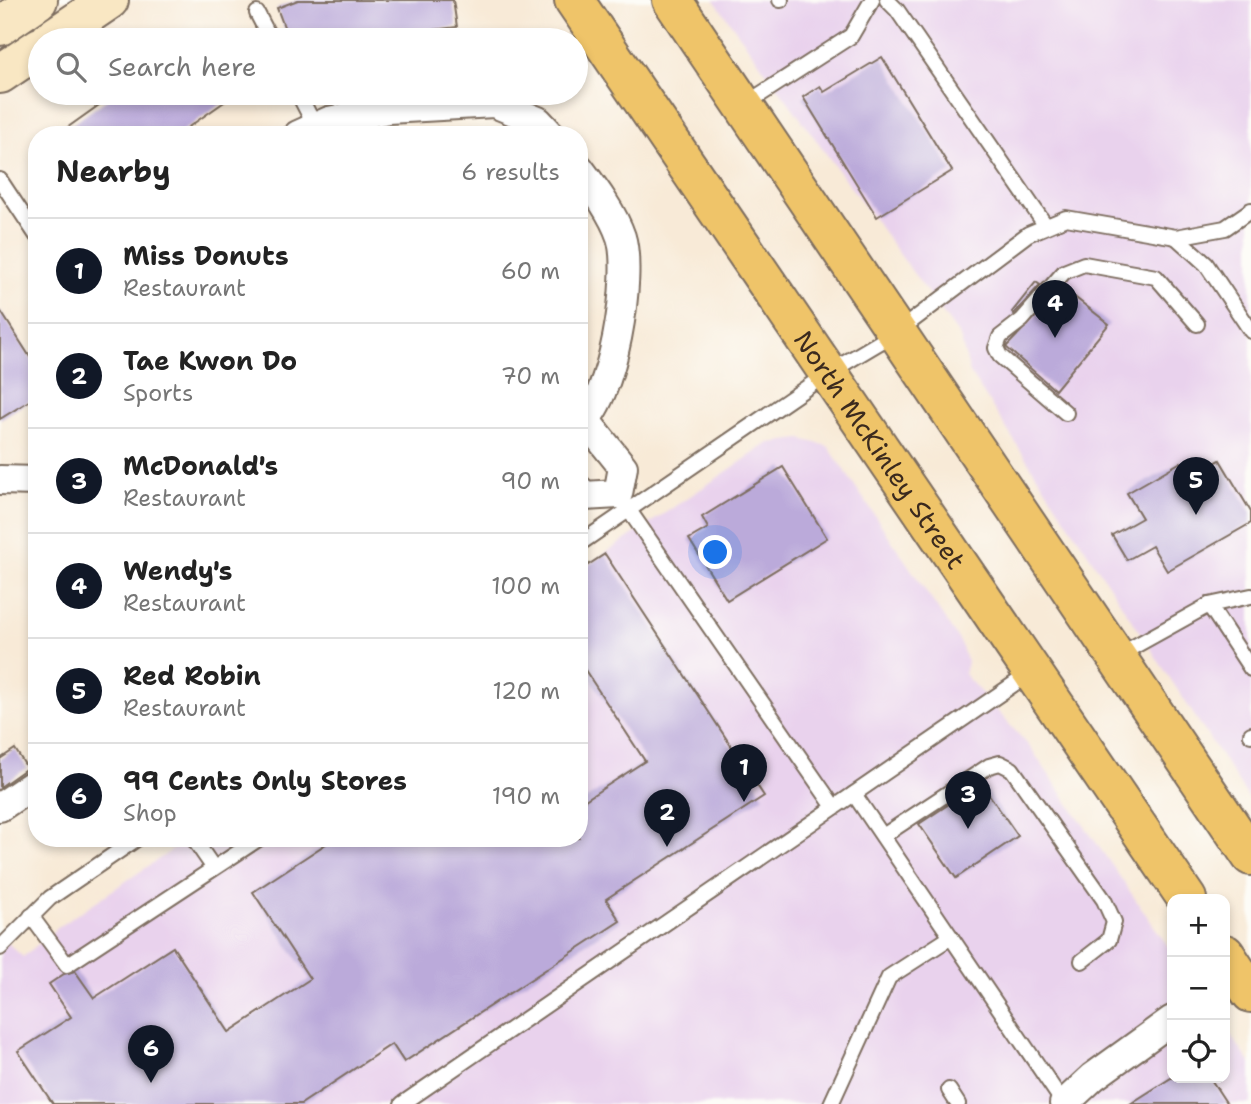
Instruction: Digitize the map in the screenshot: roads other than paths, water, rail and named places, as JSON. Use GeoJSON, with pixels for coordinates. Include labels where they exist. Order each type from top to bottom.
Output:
{"type":"FeatureCollection","features":[{"type":"Feature","properties":{"kind":"main road"},"geometry":{"type":"LineString","coordinates":[[0,26],[38,0]]}},
{"type":"Feature","properties":{"kind":"main road"},"geometry":{"type":"LineString","coordinates":[[68,28],[109,0]]}},
{"type":"Feature","properties":{"kind":"main road","name":"North McKinley Street"},"geometry":{"type":"LineString","coordinates":[[574,0],[1184,894]]}},
{"type":"Feature","properties":{"kind":"main road"},"geometry":{"type":"LineString","coordinates":[[672,0],[1251,856]]}},
{"type":"Feature","properties":{"kind":"main road"},"geometry":{"type":"LineString","coordinates":[[0,74],[28,55]]}},
{"type":"Feature","properties":{"kind":"street"},"geometry":{"type":"LineString","coordinates":[[322,126],[388,109],[459,105]]}},
{"type":"Feature","properties":{"kind":"street"},"geometry":{"type":"LineString","coordinates":[[499,105],[538,121],[543,126]]}},
{"type":"Feature","properties":{"kind":"street"},"geometry":{"type":"LineString","coordinates":[[588,183],[621,238],[623,289],[607,382],[594,412],[588,418]]}},
{"type":"Feature","properties":{"kind":"street"},"geometry":{"type":"LineString","coordinates":[[588,428],[623,467],[624,502],[588,497]]}},
{"type":"Feature","properties":{"kind":"street"},"geometry":{"type":"LineString","coordinates":[[0,480],[28,481]]}},
{"type":"Feature","properties":{"kind":"street"},"geometry":{"type":"LineString","coordinates":[[0,807],[28,788]]}},
{"type":"Feature","properties":{"kind":"street"},"geometry":{"type":"LineString","coordinates":[[1071,1102],[1093,1077],[1167,1024]]}},
{"type":"Feature","properties":{"kind":"lane"},"geometry":{"type":"LineString","coordinates":[[744,105],[851,36],[873,0]]}},
{"type":"Feature","properties":{"kind":"lane"},"geometry":{"type":"LineString","coordinates":[[887,0],[897,10],[1046,226]]}},
{"type":"Feature","properties":{"kind":"lane"},"geometry":{"type":"LineString","coordinates":[[257,13],[265,28]]}},
{"type":"Feature","properties":{"kind":"lane"},"geometry":{"type":"LineString","coordinates":[[301,105],[306,126]]}},
{"type":"Feature","properties":{"kind":"lane"},"geometry":{"type":"LineString","coordinates":[[0,180],[28,222]]}},
{"type":"Feature","properties":{"kind":"lane"},"geometry":{"type":"LineString","coordinates":[[588,536],[624,502],[897,332],[1028,234],[1066,218],[1176,237],[1225,228],[1251,209]]}},
{"type":"Feature","properties":{"kind":"lane"},"geometry":{"type":"LineString","coordinates":[[1176,237],[1206,264],[1251,331]]}},
{"type":"Feature","properties":{"kind":"lane"},"geometry":{"type":"LineString","coordinates":[[1066,414],[1000,356],[996,348],[1000,337],[1023,320],[1064,272],[1084,264],[1156,277],[1197,324]]}},
{"type":"Feature","properties":{"kind":"lane"},"geometry":{"type":"LineString","coordinates":[[624,502],[834,807]]}},
{"type":"Feature","properties":{"kind":"lane"},"geometry":{"type":"LineString","coordinates":[[1117,656],[1209,605],[1251,596]]}},
{"type":"Feature","properties":{"kind":"lane"},"geometry":{"type":"LineString","coordinates":[[1209,605],[1251,669]]}},
{"type":"Feature","properties":{"kind":"lane"},"geometry":{"type":"LineString","coordinates":[[402,1104],[1032,672]]}},
{"type":"Feature","properties":{"kind":"lane"},"geometry":{"type":"LineString","coordinates":[[883,836],[989,766],[1000,763],[1012,769],[1104,900],[1114,922],[1109,940],[1082,961]]}},
{"type":"Feature","properties":{"kind":"lane"},"geometry":{"type":"LineString","coordinates":[[854,794],[951,937],[1071,1102]]}},
{"type":"Feature","properties":{"kind":"lane"},"geometry":{"type":"LineString","coordinates":[[0,948],[50,898],[125,847]]}},
{"type":"Feature","properties":{"kind":"lane"},"geometry":{"type":"LineString","coordinates":[[199,847],[213,867]]}},
{"type":"Feature","properties":{"kind":"lane"},"geometry":{"type":"LineString","coordinates":[[31,916],[67,965],[245,847]]}},
{"type":"Feature","properties":{"kind":"lane"},"geometry":{"type":"LineString","coordinates":[[831,1104],[889,977],[951,937]]}},
{"type":"Feature","properties":{"kind":"lane"},"geometry":{"type":"LineString","coordinates":[[948,1090],[958,1104]]}},
{"type":"Feature","properties":{"kind":"place","name":"Wendy's"},"geometry":{"type":"Point","coordinates":[1055,338]}},
{"type":"Feature","properties":{"kind":"place","name":"Red Robin"},"geometry":{"type":"Point","coordinates":[1196,515]}},
{"type":"Feature","properties":{"kind":"place","name":"Miss Donuts"},"geometry":{"type":"Point","coordinates":[744,802]}},
{"type":"Feature","properties":{"kind":"place","name":"McDonald's"},"geometry":{"type":"Point","coordinates":[968,829]}},
{"type":"Feature","properties":{"kind":"place","name":"Tae Kwon Do"},"geometry":{"type":"Point","coordinates":[667,847]}},
{"type":"Feature","properties":{"kind":"place","name":"99 Cents Only Stores"},"geometry":{"type":"Point","coordinates":[151,1083]}}]}
